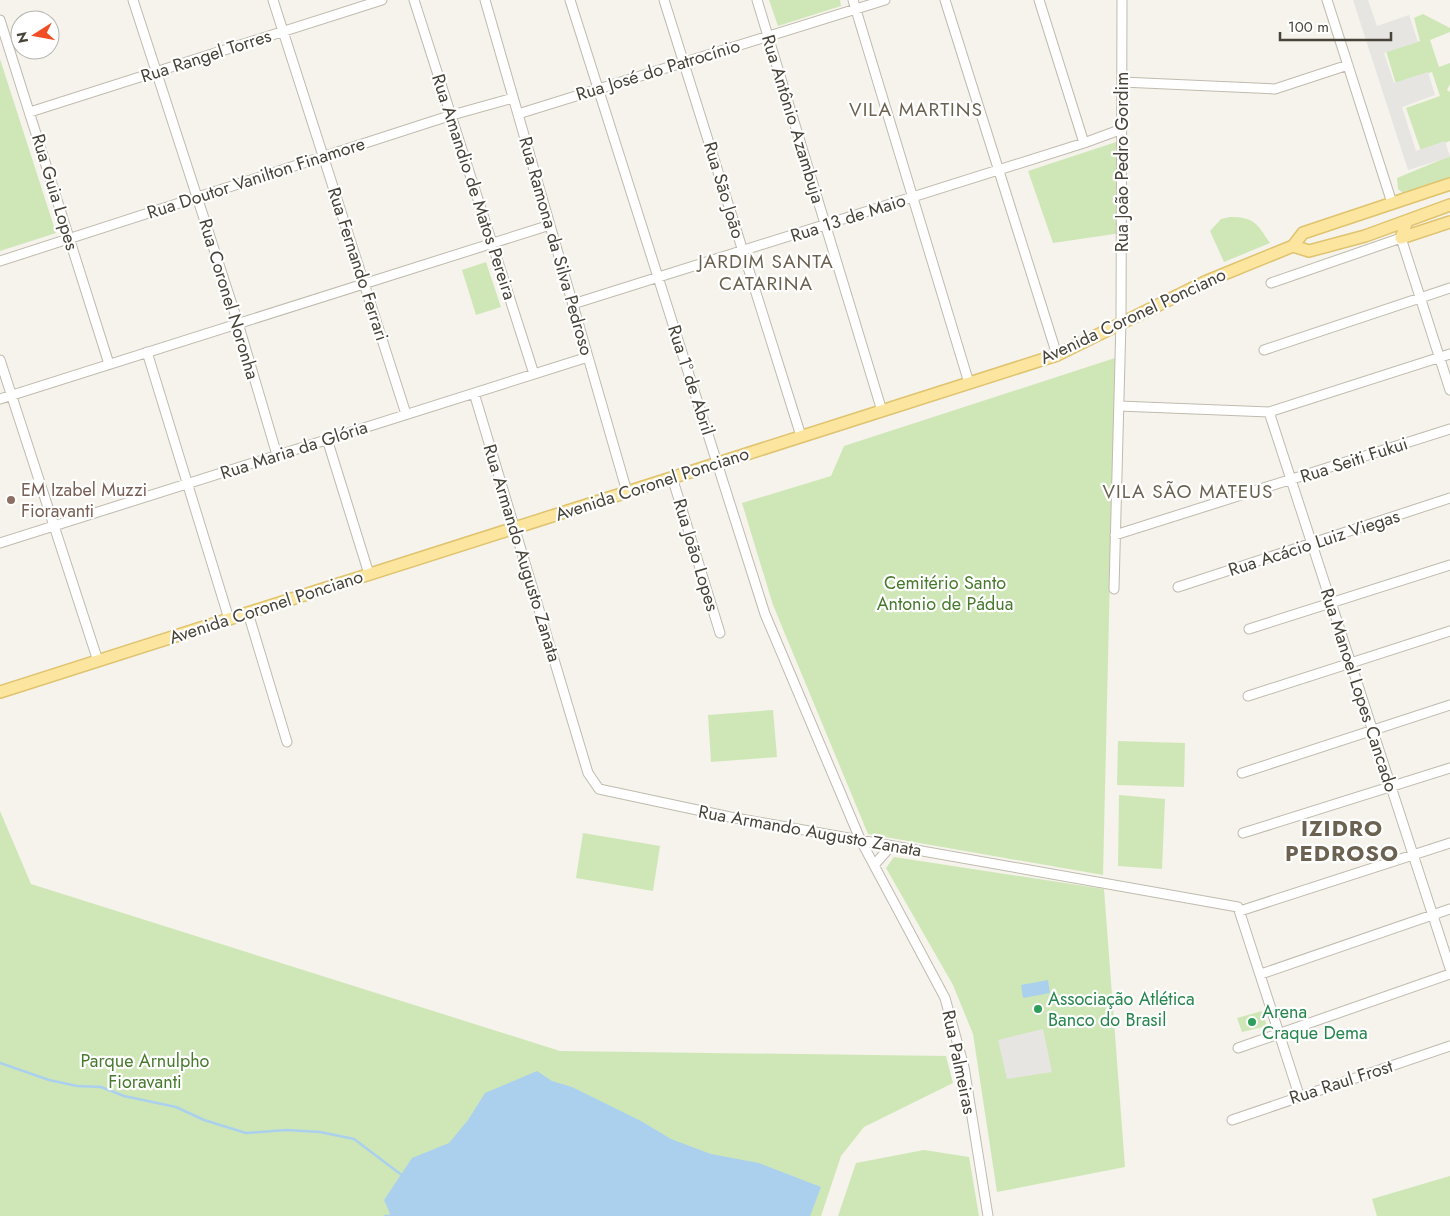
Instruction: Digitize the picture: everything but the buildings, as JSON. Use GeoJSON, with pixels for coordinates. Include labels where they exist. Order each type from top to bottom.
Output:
{"type":"FeatureCollection","features":[{"type":"Feature","properties":{"kind":"main road","name":"Avenida Coronel Ponciano"},"geometry":{"type":"LineString","coordinates":[[0,692],[1057,355],[1207,281],[1293,246],[1303,233],[1448,184]]}},
{"type":"Feature","properties":{"kind":"main road","name":"Avenida Coronel Ponciano"},"geometry":{"type":"LineString","coordinates":[[1293,246],[1309,251],[1389,228],[1450,205]]}},
{"type":"Feature","properties":{"kind":"main road"},"geometry":{"type":"LineString","coordinates":[[1401,237],[1407,221]]}},
{"type":"Feature","properties":{"kind":"main road"},"geometry":{"type":"LineString","coordinates":[[1401,237],[1450,222]]}},
{"type":"Feature","properties":{"kind":"main road"},"geometry":{"type":"LineString","coordinates":[[1334,223],[1332,235],[1338,243]]}},
{"type":"Feature","properties":{"kind":"main road"},"geometry":{"type":"LineString","coordinates":[[1389,228],[1401,237]]}},
{"type":"Feature","properties":{"kind":"street","name":"Rua Coronel Noronha"},"geometry":{"type":"LineString","coordinates":[[133,0],[238,323],[277,455]]}},
{"type":"Feature","properties":{"kind":"street","name":"Rua Fernando Ferrari"},"geometry":{"type":"LineString","coordinates":[[273,0],[406,414]]}},
{"type":"Feature","properties":{"kind":"street","name":"Rua Rangel Torres"},"geometry":{"type":"LineString","coordinates":[[30,112],[382,0]]}},
{"type":"Feature","properties":{"kind":"street","name":"Rua Amandio de Matos Pereira"},"geometry":{"type":"LineString","coordinates":[[414,0],[534,374]]}},
{"type":"Feature","properties":{"kind":"street","name":"Rua Ramona da Silva Pedroso"},"geometry":{"type":"LineString","coordinates":[[485,0],[626,492]]}},
{"type":"Feature","properties":{"kind":"street","name":"Rua 1º de Abril"},"geometry":{"type":"LineString","coordinates":[[570,0],[765,614],[860,839]]}},
{"type":"Feature","properties":{"kind":"street","name":"Rua São João"},"geometry":{"type":"LineString","coordinates":[[664,0],[801,436]]}},
{"type":"Feature","properties":{"kind":"street","name":"Rua Antônio Azambuja"},"geometry":{"type":"LineString","coordinates":[[757,0],[882,411]]}},
{"type":"Feature","properties":{"kind":"street","name":"Rua José do Patrocínio"},"geometry":{"type":"LineString","coordinates":[[518,114],[768,36],[854,5],[885,0]]}},
{"type":"Feature","properties":{"kind":"street"},"geometry":{"type":"LineString","coordinates":[[945,0],[1057,355]]}},
{"type":"Feature","properties":{"kind":"street"},"geometry":{"type":"LineString","coordinates":[[1039,0],[1084,143]]}},
{"type":"Feature","properties":{"kind":"street","name":"Rua João Pedro Gordim"},"geometry":{"type":"LineString","coordinates":[[1114,589],[1121,324],[1122,0]]}},
{"type":"Feature","properties":{"kind":"street"},"geometry":{"type":"LineString","coordinates":[[1327,0],[1392,203]]}},
{"type":"Feature","properties":{"kind":"street"},"geometry":{"type":"LineString","coordinates":[[854,5],[969,383]]}},
{"type":"Feature","properties":{"kind":"street","name":"Rua Guia Lopes"},"geometry":{"type":"LineString","coordinates":[[0,20],[110,364]]}},
{"type":"Feature","properties":{"kind":"street"},"geometry":{"type":"LineString","coordinates":[[1122,82],[1275,89],[1348,65]]}},
{"type":"Feature","properties":{"kind":"street","name":"Rua Doutor Vanilton Finamore"},"geometry":{"type":"LineString","coordinates":[[0,261],[452,115],[514,98]]}},
{"type":"Feature","properties":{"kind":"street","name":"Rua 13 de Maio"},"geometry":{"type":"LineString","coordinates":[[573,304],[1084,143],[1122,129]]}},
{"type":"Feature","properties":{"kind":"street"},"geometry":{"type":"LineString","coordinates":[[0,399],[550,225]]}},
{"type":"Feature","properties":{"kind":"street"},"geometry":{"type":"LineString","coordinates":[[1271,282],[1401,237],[1450,390]]}},
{"type":"Feature","properties":{"kind":"street"},"geometry":{"type":"LineString","coordinates":[[1264,350],[1450,288]]}},
{"type":"Feature","properties":{"kind":"street"},"geometry":{"type":"LineString","coordinates":[[147,352],[229,619]]}},
{"type":"Feature","properties":{"kind":"street"},"geometry":{"type":"LineString","coordinates":[[1119,406],[1265,412],[1450,354]]}},
{"type":"Feature","properties":{"kind":"street","name":"Rua Maria da Glória"},"geometry":{"type":"LineString","coordinates":[[0,543],[588,357]]}},
{"type":"Feature","properties":{"kind":"street"},"geometry":{"type":"LineString","coordinates":[[0,360],[98,661]]}},
{"type":"Feature","properties":{"kind":"street","name":"Rua Armando Augusto Zanata"},"geometry":{"type":"LineString","coordinates":[[474,393],[588,773],[599,789],[725,816],[1238,907],[1240,911]]}},
{"type":"Feature","properties":{"kind":"street","name":"Rua Manoel Lopes Cancado"},"geometry":{"type":"LineString","coordinates":[[1265,412],[1291,480],[1450,968]]}},
{"type":"Feature","properties":{"kind":"street","name":"Rua Seiti Fukui"},"geometry":{"type":"LineString","coordinates":[[1115,535],[1450,429]]}},
{"type":"Feature","properties":{"kind":"street"},"geometry":{"type":"LineString","coordinates":[[327,439],[369,574]]}},
{"type":"Feature","properties":{"kind":"street","name":"Rua João Lopes"},"geometry":{"type":"LineString","coordinates":[[672,477],[720,633]]}},
{"type":"Feature","properties":{"kind":"street","name":"Rua Acácio Luiz Viegas"},"geometry":{"type":"LineString","coordinates":[[1178,587],[1450,498]]}},
{"type":"Feature","properties":{"kind":"street"},"geometry":{"type":"LineString","coordinates":[[1249,629],[1450,565]]}},
{"type":"Feature","properties":{"kind":"street"},"geometry":{"type":"LineString","coordinates":[[248,613],[287,742]]}},
{"type":"Feature","properties":{"kind":"street"},"geometry":{"type":"LineString","coordinates":[[1248,696],[1450,630]]}},
{"type":"Feature","properties":{"kind":"street"},"geometry":{"type":"LineString","coordinates":[[1242,773],[1450,705]]}},
{"type":"Feature","properties":{"kind":"street"},"geometry":{"type":"LineString","coordinates":[[1243,833],[1450,768]]}},
{"type":"Feature","properties":{"kind":"street","name":"Rua Palmeiras"},"geometry":{"type":"LineString","coordinates":[[860,839],[937,982],[954,1027],[966,1080],[988,1216]]}},
{"type":"Feature","properties":{"kind":"street"},"geometry":{"type":"LineString","coordinates":[[1299,1095],[1240,911],[1450,842]]}},
{"type":"Feature","properties":{"kind":"street"},"geometry":{"type":"LineString","coordinates":[[874,864],[891,846]]}},
{"type":"Feature","properties":{"kind":"street"},"geometry":{"type":"LineString","coordinates":[[1261,974],[1450,909]]}},
{"type":"Feature","properties":{"kind":"street"},"geometry":{"type":"LineString","coordinates":[[1238,1048],[1450,974]]}},
{"type":"Feature","properties":{"kind":"street","name":"Rua Raul Frost"},"geometry":{"type":"LineString","coordinates":[[1232,1120],[1299,1095],[1450,1046]]}},
{"type":"Feature","properties":{"kind":"green space"},"geometry":{"type":"Polygon","coordinates":[[[769,0],[840,0],[841,6],[778,26],[769,0]]]}},
{"type":"Feature","properties":{"kind":"green space"},"geometry":{"type":"Polygon","coordinates":[[[1423,14],[1450,28],[1450,32],[1430,40],[1439,67],[1450,63],[1450,84],[1447,90],[1450,92],[1450,141],[1421,151],[1406,108],[1440,96],[1432,72],[1396,84],[1386,51],[1420,41],[1414,18],[1423,14]]]}},
{"type":"Feature","properties":{"kind":"green space"},"geometry":{"type":"Polygon","coordinates":[[[0,59],[56,233],[0,251],[0,59]]]}},
{"type":"Feature","properties":{"kind":"green space"},"geometry":{"type":"Polygon","coordinates":[[[1119,141],[1121,233],[1053,243],[1028,171],[1119,141]]]}},
{"type":"Feature","properties":{"kind":"green space"},"geometry":{"type":"Polygon","coordinates":[[[1450,156],[1450,179],[1405,195],[1398,189],[1397,178],[1450,156]]]}},
{"type":"Feature","properties":{"kind":"green space"},"geometry":{"type":"Polygon","coordinates":[[[1230,217],[1250,220],[1258,226],[1270,243],[1224,262],[1210,231],[1221,219],[1230,217]]]}},
{"type":"Feature","properties":{"kind":"green space"},"geometry":{"type":"Polygon","coordinates":[[[486,262],[501,307],[476,315],[462,270],[486,262]]]}},
{"type":"Feature","properties":{"kind":"green space","name":"Cemitério Santo Antonio de Pádua"},"geometry":{"type":"Polygon","coordinates":[[[1115,358],[1103,875],[868,834],[773,605],[742,503],[831,476],[844,446],[1115,358]]]}},
{"type":"Feature","properties":{"kind":"green space"},"geometry":{"type":"Polygon","coordinates":[[[773,710],[777,757],[711,762],[708,715],[773,710]]]}},
{"type":"Feature","properties":{"kind":"green space"},"geometry":{"type":"Polygon","coordinates":[[[1118,741],[1185,743],[1184,787],[1117,785],[1118,741]]]}},
{"type":"Feature","properties":{"kind":"green space"},"geometry":{"type":"Polygon","coordinates":[[[1119,795],[1165,799],[1162,869],[1118,866],[1119,795]]]}},
{"type":"Feature","properties":{"kind":"green space","name":"Parque Arnulpho Fioravanti"},"geometry":{"type":"Polygon","coordinates":[[[0,811],[31,884],[560,1051],[946,1056],[953,1083],[864,1127],[841,1156],[821,1216],[0,1216],[0,811]]]}},
{"type":"Feature","properties":{"kind":"green space"},"geometry":{"type":"Polygon","coordinates":[[[583,833],[660,846],[653,891],[576,878],[583,833]]]}},
{"type":"Feature","properties":{"kind":"green space","name":"Associação Atlética Banco do Brasil"},"geometry":{"type":"Polygon","coordinates":[[[894,857],[1104,889],[1125,1167],[997,1192],[973,1034],[953,985],[886,868],[894,857]]]}},
{"type":"Feature","properties":{"kind":"green space","name":"Arena Craque Dema"},"geometry":{"type":"Polygon","coordinates":[[[1262,1011],[1267,1026],[1242,1032],[1237,1018],[1262,1011]]]}},
{"type":"Feature","properties":{"kind":"green space"},"geometry":{"type":"Polygon","coordinates":[[[924,1150],[969,1157],[979,1216],[838,1216],[856,1163],[924,1150]]]}},
{"type":"Feature","properties":{"kind":"green space"},"geometry":{"type":"Polygon","coordinates":[[[1450,1176],[1450,1216],[1377,1216],[1372,1199],[1450,1176]]]}},
{"type":"Feature","properties":{"kind":"shaded area"},"geometry":{"type":"Polygon","coordinates":[[[1353,0],[1368,0],[1377,26],[1409,15],[1418,42],[1384,53],[1394,83],[1428,72],[1435,95],[1402,107],[1416,151],[1445,141],[1450,157],[1408,170],[1353,0]]]}},
{"type":"Feature","properties":{"kind":"shaded area"},"geometry":{"type":"Polygon","coordinates":[[[1043,1029],[1052,1072],[1007,1079],[998,1040],[1043,1029]]]}},
{"type":"Feature","properties":{"kind":"water"},"geometry":{"type":"Polygon","coordinates":[[[1048,980],[1050,993],[1023,998],[1021,985],[1048,980]]]}},
{"type":"Feature","properties":{"kind":"water"},"geometry":{"type":"Polygon","coordinates":[[[537,1071],[552,1081],[572,1087],[641,1121],[671,1139],[711,1154],[759,1163],[821,1187],[810,1216],[391,1216],[384,1200],[412,1158],[449,1143],[468,1120],[485,1093],[537,1071]]]}},
{"type":"Feature","properties":{"kind":"waterway"},"geometry":{"type":"LineString","coordinates":[[0,1063],[49,1080],[77,1086],[101,1087],[124,1096],[176,1107],[204,1120],[246,1133],[286,1130],[320,1132],[354,1139],[403,1176]]}},
{"type":"Feature","properties":{"kind":"waterway"},"geometry":{"type":"LineString","coordinates":[[385,1216],[398,1216]]}},
{"type":"Feature","properties":{"kind":"place","name":"EM Izabel Muzzi Fioravanti"},"geometry":{"type":"Point","coordinates":[11,500]}},
{"type":"Feature","properties":{"kind":"place","name":"Associação Atlética Banco do Brasil"},"geometry":{"type":"Point","coordinates":[1038,1009]}},
{"type":"Feature","properties":{"kind":"place","name":"Arena Craque Dema"},"geometry":{"type":"Point","coordinates":[1252,1022]}},
{"type":"Feature","properties":{"kind":"district","name":"VILA MARTINS"},"geometry":{"type":"Point","coordinates":[916,109]}},
{"type":"Feature","properties":{"kind":"district","name":"JARDIM SANTA CATARINA"},"geometry":{"type":"Point","coordinates":[766,272]}},
{"type":"Feature","properties":{"kind":"district","name":"VILA SÃO MATEUS"},"geometry":{"type":"Point","coordinates":[1188,491]}},
{"type":"Feature","properties":{"kind":"district","name":"IZIDRO PEDROSO"},"geometry":{"type":"Point","coordinates":[1342,840]}}]}
